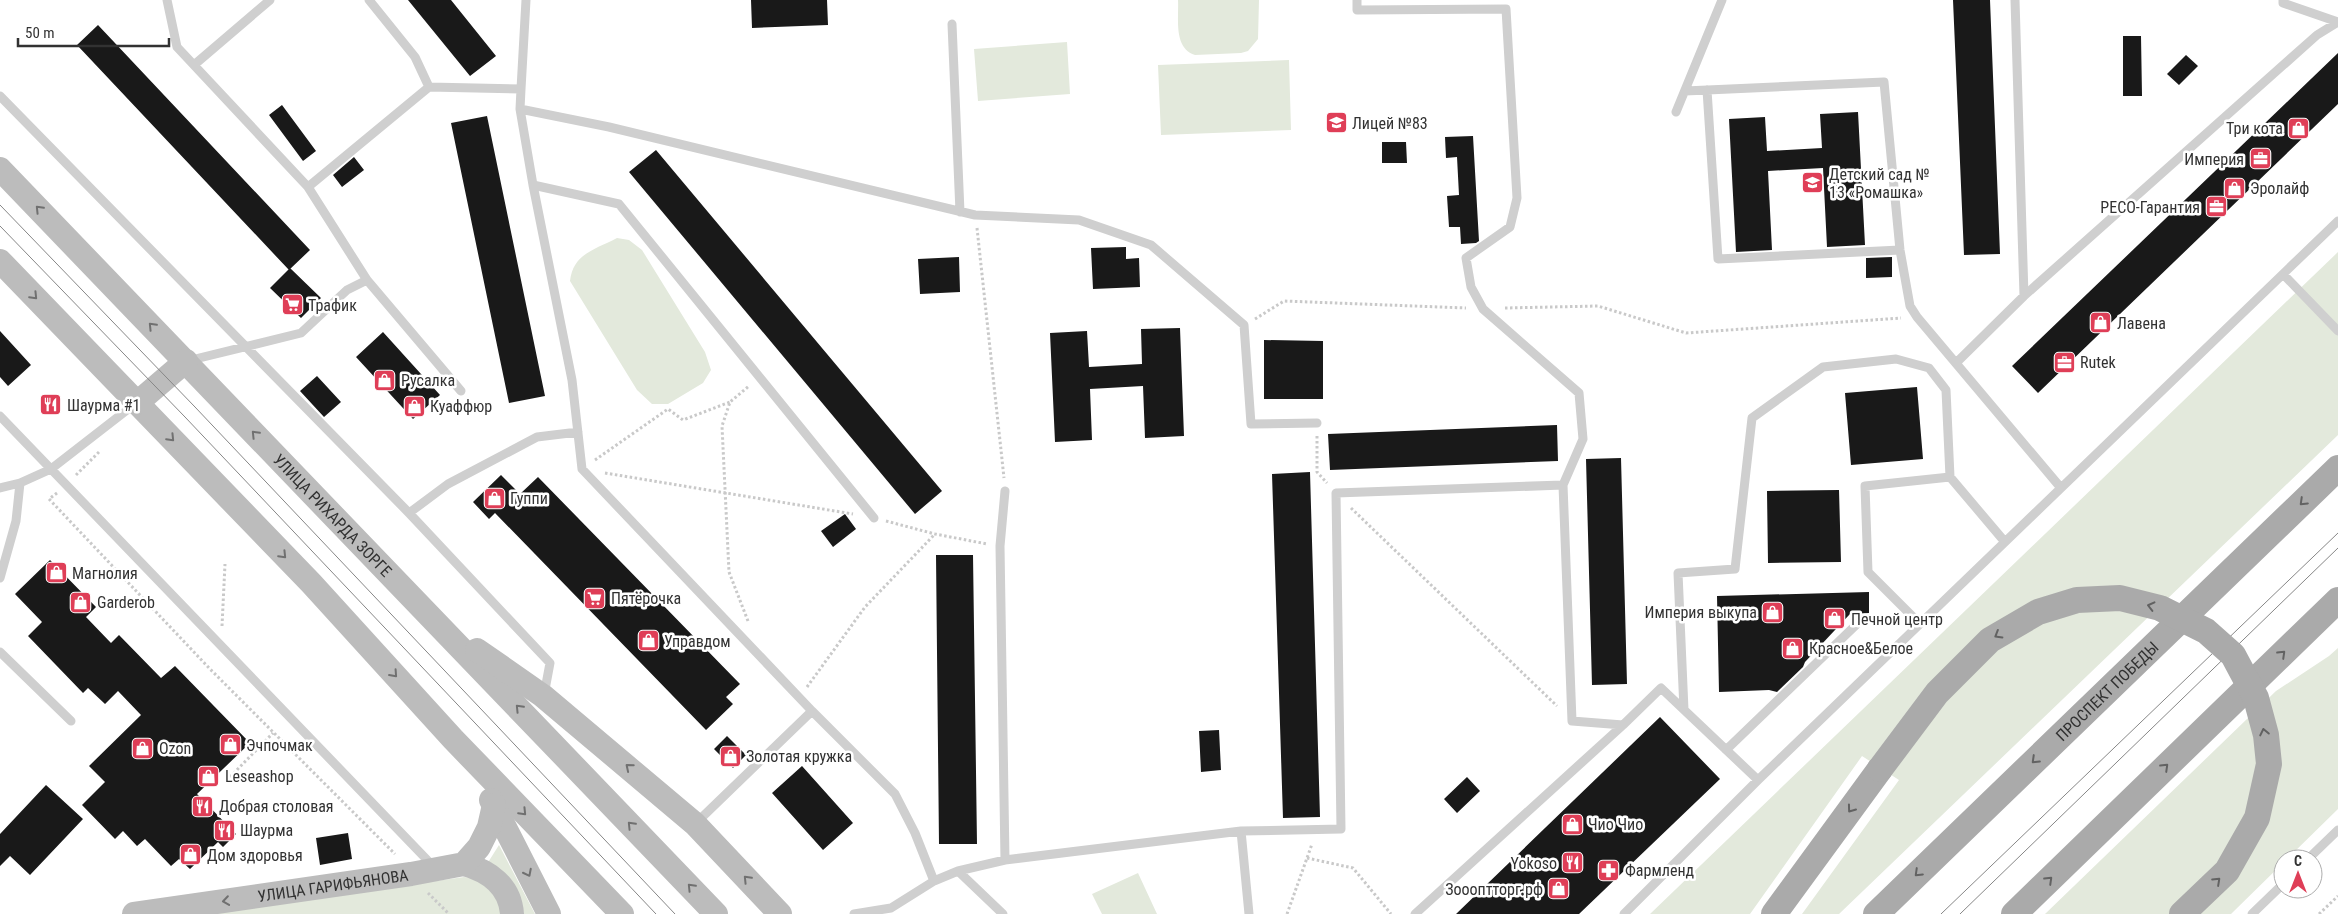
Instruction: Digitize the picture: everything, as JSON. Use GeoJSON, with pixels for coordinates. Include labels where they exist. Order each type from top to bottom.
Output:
{"type":"FeatureCollection","features":[{"type":"Feature","properties":{"kind":"main road","name":"УЛИЦА РИХАРДА ЗОРГЕ"},"geometry":{"type":"LineString","coordinates":[[0,169],[716,914]]}},
{"type":"Feature","properties":{"kind":"main road"},"geometry":{"type":"LineString","coordinates":[[0,261],[311,583],[453,739],[619,912]]}},
{"type":"Feature","properties":{"kind":"main road"},"geometry":{"type":"LineString","coordinates":[[137,403],[186,361]]}},
{"type":"Feature","properties":{"kind":"main road","name":"ПРОСПЕКТ ПОБЕДЫ"},"geometry":{"type":"LineString","coordinates":[[1876,914],[2338,468]]}},
{"type":"Feature","properties":{"kind":"main road"},"geometry":{"type":"LineString","coordinates":[[1774,914],[1937,692],[1990,640],[2038,612],[2077,600],[2120,598],[2160,608],[2206,631],[2233,655],[2256,698],[2266,735],[2269,764],[2257,818],[2228,871],[2182,914]]}},
{"type":"Feature","properties":{"kind":"main road"},"geometry":{"type":"LineString","coordinates":[[2014,914],[2338,600]]}},
{"type":"Feature","properties":{"kind":"main road"},"geometry":{"type":"LineString","coordinates":[[434,620],[544,696],[695,824],[780,914]]}},
{"type":"Feature","properties":{"kind":"main road"},"geometry":{"type":"LineString","coordinates":[[453,739],[494,805],[549,914]]}},
{"type":"Feature","properties":{"kind":"main road"},"geometry":{"type":"LineString","coordinates":[[494,805],[490,827],[479,847],[464,864],[482,869],[496,879],[507,894],[512,914]]}},
{"type":"Feature","properties":{"kind":"main road","name":"УЛИЦА ГАРИФЬЯНОВА"},"geometry":{"type":"LineString","coordinates":[[134,914],[437,870],[464,864]]}},
{"type":"Feature","properties":{"kind":"lane"},"geometry":{"type":"LineString","coordinates":[[167,0],[177,47],[308,187],[367,280],[461,390]]}},
{"type":"Feature","properties":{"kind":"lane"},"geometry":{"type":"LineString","coordinates":[[194,65],[270,0]]}},
{"type":"Feature","properties":{"kind":"lane"},"geometry":{"type":"LineString","coordinates":[[369,0],[415,57],[429,87]]}},
{"type":"Feature","properties":{"kind":"lane"},"geometry":{"type":"LineString","coordinates":[[526,0],[520,109],[533,185],[572,380],[582,469],[799,698],[894,794],[915,833],[934,881]]}},
{"type":"Feature","properties":{"kind":"lane"},"geometry":{"type":"LineString","coordinates":[[1357,0],[1357,10],[1506,8],[1517,198],[1510,227],[1466,258],[1471,287],[1483,308],[1579,393],[1583,439],[1563,485],[1572,721],[1623,726]]}},
{"type":"Feature","properties":{"kind":"lane"},"geometry":{"type":"LineString","coordinates":[[1676,112],[1722,0]]}},
{"type":"Feature","properties":{"kind":"lane"},"geometry":{"type":"LineString","coordinates":[[2015,0],[2024,296]]}},
{"type":"Feature","properties":{"kind":"lane"},"geometry":{"type":"LineString","coordinates":[[2282,0],[2283,3],[2338,22]]}},
{"type":"Feature","properties":{"kind":"lane"},"geometry":{"type":"LineString","coordinates":[[1956,363],[2024,296],[2317,35],[2338,22]]}},
{"type":"Feature","properties":{"kind":"lane"},"geometry":{"type":"LineString","coordinates":[[952,24],[960,212]]}},
{"type":"Feature","properties":{"kind":"lane"},"geometry":{"type":"LineString","coordinates":[[1685,91],[1884,82],[1900,250],[1910,306],[1917,317],[2061,488]]}},
{"type":"Feature","properties":{"kind":"lane"},"geometry":{"type":"LineString","coordinates":[[308,187],[429,87],[520,89]]}},
{"type":"Feature","properties":{"kind":"lane"},"geometry":{"type":"LineString","coordinates":[[1707,90],[1718,260],[1900,250]]}},
{"type":"Feature","properties":{"kind":"lane"},"geometry":{"type":"LineString","coordinates":[[0,96],[408,513],[550,663],[544,696]]}},
{"type":"Feature","properties":{"kind":"lane"},"geometry":{"type":"LineString","coordinates":[[520,109],[609,127],[976,216],[1080,220],[1150,245],[1244,325],[1251,424],[1317,423]]}},
{"type":"Feature","properties":{"kind":"lane"},"geometry":{"type":"LineString","coordinates":[[533,185],[619,204],[874,518]]}},
{"type":"Feature","properties":{"kind":"lane"},"geometry":{"type":"LineString","coordinates":[[1624,914],[1758,780],[2338,221]]}},
{"type":"Feature","properties":{"kind":"lane"},"geometry":{"type":"LineString","coordinates":[[2283,274],[2338,331]]}},
{"type":"Feature","properties":{"kind":"lane"},"geometry":{"type":"LineString","coordinates":[[186,361],[246,348],[301,333],[347,290],[367,280]]}},
{"type":"Feature","properties":{"kind":"lane"},"geometry":{"type":"LineString","coordinates":[[1684,710],[1678,573],[1735,569],[1752,418],[1823,367],[1896,359],[1929,368],[1946,390],[1950,477],[2005,542]]}},
{"type":"Feature","properties":{"kind":"lane"},"geometry":{"type":"LineString","coordinates":[[0,488],[20,483],[51,470],[137,403]]}},
{"type":"Feature","properties":{"kind":"lane"},"geometry":{"type":"LineString","coordinates":[[0,416],[437,870]]}},
{"type":"Feature","properties":{"kind":"lane"},"geometry":{"type":"LineString","coordinates":[[408,513],[448,484],[537,436],[578,432]]}},
{"type":"Feature","properties":{"kind":"lane"},"geometry":{"type":"LineString","coordinates":[[1920,624],[1868,572],[1865,486],[1950,477]]}},
{"type":"Feature","properties":{"kind":"lane"},"geometry":{"type":"LineString","coordinates":[[0,578],[16,521],[20,483]]}},
{"type":"Feature","properties":{"kind":"lane"},"geometry":{"type":"LineString","coordinates":[[856,914],[891,908],[934,881],[958,871],[1005,860],[1242,831],[1341,829],[1336,493],[1563,485]]}},
{"type":"Feature","properties":{"kind":"lane"},"geometry":{"type":"LineString","coordinates":[[1005,491],[1000,546],[1005,860]]}},
{"type":"Feature","properties":{"kind":"lane"},"geometry":{"type":"LineString","coordinates":[[1726,750],[1858,623]]}},
{"type":"Feature","properties":{"kind":"lane"},"geometry":{"type":"LineString","coordinates":[[0,652],[70,721]]}},
{"type":"Feature","properties":{"kind":"lane"},"geometry":{"type":"LineString","coordinates":[[1415,914],[1623,726],[1661,688],[1758,780]]}},
{"type":"Feature","properties":{"kind":"lane"},"geometry":{"type":"LineString","coordinates":[[695,824],[812,711]]}},
{"type":"Feature","properties":{"kind":"lane"},"geometry":{"type":"LineString","coordinates":[[2318,849],[2338,830]]}},
{"type":"Feature","properties":{"kind":"lane"},"geometry":{"type":"LineString","coordinates":[[1242,831],[1249,914]]}},
{"type":"Feature","properties":{"kind":"lane"},"geometry":{"type":"LineString","coordinates":[[958,871],[1003,914]]}},
{"type":"Feature","properties":{"kind":"lane"},"geometry":{"type":"LineString","coordinates":[[2252,914],[2273,894]]}},
{"type":"Feature","properties":{"kind":"path"},"geometry":{"type":"LineString","coordinates":[[976,216],[1005,491]]}},
{"type":"Feature","properties":{"kind":"path"},"geometry":{"type":"LineString","coordinates":[[1244,325],[1284,301],[1483,308],[1598,306],[1686,333],[1917,317]]}},
{"type":"Feature","properties":{"kind":"path"},"geometry":{"type":"LineString","coordinates":[[582,469],[668,409],[683,420],[730,402],[759,377]]}},
{"type":"Feature","properties":{"kind":"path"},"geometry":{"type":"LineString","coordinates":[[730,402],[722,426],[728,572],[749,624]]}},
{"type":"Feature","properties":{"kind":"path"},"geometry":{"type":"LineString","coordinates":[[1317,423],[1317,472],[1336,493],[1572,721]]}},
{"type":"Feature","properties":{"kind":"path"},"geometry":{"type":"LineString","coordinates":[[104,447],[66,485],[49,499],[210,669],[400,860]]}},
{"type":"Feature","properties":{"kind":"path"},"geometry":{"type":"LineString","coordinates":[[582,469],[874,518],[935,534],[1000,546]]}},
{"type":"Feature","properties":{"kind":"path"},"geometry":{"type":"LineString","coordinates":[[799,698],[865,607],[935,534]]}},
{"type":"Feature","properties":{"kind":"path"},"geometry":{"type":"LineString","coordinates":[[210,669],[221,646],[225,564]]}},
{"type":"Feature","properties":{"kind":"path"},"geometry":{"type":"LineString","coordinates":[[230,776],[273,732]]}},
{"type":"Feature","properties":{"kind":"path"},"geometry":{"type":"LineString","coordinates":[[1287,914],[1317,829]]}},
{"type":"Feature","properties":{"kind":"path"},"geometry":{"type":"LineString","coordinates":[[1307,858],[1353,868],[1391,914]]}},
{"type":"Feature","properties":{"kind":"path"},"geometry":{"type":"LineString","coordinates":[[2319,914],[2338,896]]}},
{"type":"Feature","properties":{"kind":"shaded area"},"geometry":{"type":"Polygon","coordinates":[[[1178,0],[1259,0],[1258,39],[1248,51],[1241,53],[1195,55],[1183,46],[1180,39],[1178,0]]]}},
{"type":"Feature","properties":{"kind":"shaded area"},"geometry":{"type":"Polygon","coordinates":[[[1067,42],[1070,94],[978,101],[974,49],[1067,42]]]}},
{"type":"Feature","properties":{"kind":"shaded area"},"geometry":{"type":"Polygon","coordinates":[[[1289,60],[1291,130],[1161,135],[1158,65],[1289,60]]]}},
{"type":"Feature","properties":{"kind":"shaded area"},"geometry":{"type":"Polygon","coordinates":[[[617,238],[629,240],[642,250],[705,352],[711,370],[703,383],[668,404],[652,404],[637,390],[570,281],[575,265],[580,259],[617,238]]]}},
{"type":"Feature","properties":{"kind":"shaded area"},"geometry":{"type":"Polygon","coordinates":[[[2338,252],[2338,435],[1839,914],[1802,914],[1899,780],[1862,756],[1750,914],[1650,914],[2338,252]]]}},
{"type":"Feature","properties":{"kind":"shaded area"},"geometry":{"type":"Polygon","coordinates":[[[2338,648],[2338,809],[2297,849],[2273,849],[2273,873],[2231,914],[2045,914],[2276,691],[2338,648]]]}},
{"type":"Feature","properties":{"kind":"shaded area"},"geometry":{"type":"Polygon","coordinates":[[[499,845],[535,914],[524,914],[518,893],[487,864],[499,845]]]}},
{"type":"Feature","properties":{"kind":"shaded area"},"geometry":{"type":"Polygon","coordinates":[[[1138,873],[1157,914],[1102,914],[1092,894],[1138,873]]]}},
{"type":"Feature","properties":{"kind":"shaded area"},"geometry":{"type":"Polygon","coordinates":[[[464,877],[480,881],[486,885],[504,914],[203,914],[464,877]]]}},
{"type":"Feature","properties":{"kind":"building"},"geometry":{"type":"Polygon","coordinates":[[[408,0],[451,0],[496,56],[470,76],[408,0]]]}},
{"type":"Feature","properties":{"kind":"building"},"geometry":{"type":"Polygon","coordinates":[[[751,0],[827,0],[828,25],[752,28],[751,0]]]}},
{"type":"Feature","properties":{"kind":"building"},"geometry":{"type":"Polygon","coordinates":[[[1953,0],[1990,0],[2000,254],[1964,255],[1953,0]]]}},
{"type":"Feature","properties":{"kind":"building"},"geometry":{"type":"Polygon","coordinates":[[[98,25],[310,250],[289,270],[77,45],[98,25]]]}},
{"type":"Feature","properties":{"kind":"building"},"geometry":{"type":"Polygon","coordinates":[[[2123,36],[2141,36],[2142,96],[2123,96],[2123,36]]]}},
{"type":"Feature","properties":{"kind":"building"},"geometry":{"type":"Polygon","coordinates":[[[2338,53],[2338,104],[2038,393],[2012,366],[2338,53]]]}},
{"type":"Feature","properties":{"kind":"building"},"geometry":{"type":"Polygon","coordinates":[[[2186,55],[2198,66],[2179,85],[2167,74],[2186,55]]]}},
{"type":"Feature","properties":{"kind":"building"},"geometry":{"type":"Polygon","coordinates":[[[282,105],[316,151],[303,161],[269,115],[282,105]]]}},
{"type":"Feature","properties":{"kind":"building"},"geometry":{"type":"Polygon","coordinates":[[[1858,112],[1865,245],[1827,247],[1823,168],[1768,171],[1772,250],[1736,252],[1729,119],[1765,117],[1767,151],[1822,148],[1820,114],[1858,112]]]}},
{"type":"Feature","properties":{"kind":"building"},"geometry":{"type":"Polygon","coordinates":[[[487,116],[545,396],[509,403],[451,123],[487,116]]]}},
{"type":"Feature","properties":{"kind":"building"},"geometry":{"type":"Polygon","coordinates":[[[1473,136],[1479,241],[1461,244],[1460,227],[1449,227],[1447,196],[1459,195],[1457,157],[1446,158],[1445,137],[1473,136]]]}},
{"type":"Feature","properties":{"kind":"building"},"geometry":{"type":"Polygon","coordinates":[[[1382,142],[1406,142],[1407,163],[1382,163],[1382,142]]]}},
{"type":"Feature","properties":{"kind":"building"},"geometry":{"type":"Polygon","coordinates":[[[656,150],[942,491],[915,514],[629,172],[656,150]]]}},
{"type":"Feature","properties":{"kind":"building"},"geometry":{"type":"Polygon","coordinates":[[[354,157],[364,170],[342,187],[333,175],[354,157]]]}},
{"type":"Feature","properties":{"kind":"building"},"geometry":{"type":"Polygon","coordinates":[[[1126,247],[1126,259],[1139,258],[1140,287],[1093,289],[1091,248],[1126,247]]]}},
{"type":"Feature","properties":{"kind":"building"},"geometry":{"type":"Polygon","coordinates":[[[959,257],[960,292],[920,294],[918,259],[959,257]]]}},
{"type":"Feature","properties":{"kind":"building"},"geometry":{"type":"Polygon","coordinates":[[[1892,257],[1892,277],[1866,278],[1866,258],[1892,257]]]}},
{"type":"Feature","properties":{"kind":"building"},"geometry":{"type":"Polygon","coordinates":[[[290,268],[321,298],[301,318],[270,288],[290,268]]]}},
{"type":"Feature","properties":{"kind":"building"},"geometry":{"type":"Polygon","coordinates":[[[1180,328],[1184,436],[1145,438],[1143,386],[1090,389],[1092,440],[1055,442],[1050,333],[1087,331],[1089,367],[1142,364],[1141,329],[1180,328]]]}},
{"type":"Feature","properties":{"kind":"building"},"geometry":{"type":"Polygon","coordinates":[[[0,331],[31,365],[8,386],[0,377],[0,331]]]}},
{"type":"Feature","properties":{"kind":"building"},"geometry":{"type":"Polygon","coordinates":[[[383,332],[440,395],[413,419],[356,357],[383,332]]]}},
{"type":"Feature","properties":{"kind":"building"},"geometry":{"type":"Polygon","coordinates":[[[1264,340],[1323,341],[1323,399],[1264,399],[1264,340]]]}},
{"type":"Feature","properties":{"kind":"building"},"geometry":{"type":"Polygon","coordinates":[[[317,376],[341,402],[324,417],[300,391],[317,376]]]}},
{"type":"Feature","properties":{"kind":"building"},"geometry":{"type":"Polygon","coordinates":[[[1917,387],[1923,459],[1851,465],[1845,393],[1917,387]]]}},
{"type":"Feature","properties":{"kind":"building"},"geometry":{"type":"Polygon","coordinates":[[[1557,425],[1558,461],[1330,470],[1328,434],[1557,425]]]}},
{"type":"Feature","properties":{"kind":"building"},"geometry":{"type":"Polygon","coordinates":[[[1621,458],[1627,684],[1592,685],[1586,459],[1621,458]]]}},
{"type":"Feature","properties":{"kind":"building"},"geometry":{"type":"Polygon","coordinates":[[[1310,472],[1320,817],[1283,818],[1272,474],[1310,472]]]}},
{"type":"Feature","properties":{"kind":"building"},"geometry":{"type":"Polygon","coordinates":[[[501,475],[520,494],[538,477],[740,684],[726,697],[733,704],[706,730],[495,513],[489,519],[473,502],[501,475]]]}},
{"type":"Feature","properties":{"kind":"building"},"geometry":{"type":"Polygon","coordinates":[[[1839,490],[1841,562],[1768,563],[1767,491],[1839,490]]]}},
{"type":"Feature","properties":{"kind":"building"},"geometry":{"type":"Polygon","coordinates":[[[845,514],[856,529],[833,547],[821,531],[845,514]]]}},
{"type":"Feature","properties":{"kind":"building"},"geometry":{"type":"Polygon","coordinates":[[[936,555],[973,555],[977,844],[939,844],[936,555]]]}},
{"type":"Feature","properties":{"kind":"building"},"geometry":{"type":"Polygon","coordinates":[[[50,560],[96,607],[86,617],[111,643],[119,635],[161,678],[175,666],[250,743],[197,794],[236,834],[223,847],[218,842],[190,869],[179,859],[171,866],[145,839],[137,846],[123,831],[115,839],[82,805],[105,782],[89,766],[141,715],[118,691],[105,704],[88,688],[83,693],[28,636],[42,622],[15,594],[50,560]]]}},
{"type":"Feature","properties":{"kind":"building"},"geometry":{"type":"Polygon","coordinates":[[[1869,592],[1869,613],[1850,614],[1805,662],[1803,667],[1777,692],[1769,690],[1719,692],[1717,596],[1869,592]]]}},
{"type":"Feature","properties":{"kind":"building"},"geometry":{"type":"Polygon","coordinates":[[[1660,717],[1720,779],[1579,914],[1456,914],[1660,717]]]}},
{"type":"Feature","properties":{"kind":"building"},"geometry":{"type":"Polygon","coordinates":[[[1219,730],[1221,770],[1201,772],[1199,731],[1219,730]]]}},
{"type":"Feature","properties":{"kind":"building"},"geometry":{"type":"Polygon","coordinates":[[[727,736],[746,755],[733,768],[714,749],[727,736]]]}},
{"type":"Feature","properties":{"kind":"building"},"geometry":{"type":"Polygon","coordinates":[[[802,766],[853,823],[823,850],[772,793],[802,766]]]}},
{"type":"Feature","properties":{"kind":"building"},"geometry":{"type":"Polygon","coordinates":[[[1467,777],[1480,791],[1457,813],[1444,799],[1467,777]]]}},
{"type":"Feature","properties":{"kind":"building"},"geometry":{"type":"Polygon","coordinates":[[[46,785],[83,819],[30,875],[10,856],[0,866],[0,834],[46,785]]]}},
{"type":"Feature","properties":{"kind":"building"},"geometry":{"type":"Polygon","coordinates":[[[348,833],[352,859],[320,865],[316,838],[348,833]]]}},
{"type":"Feature","properties":{"kind":"tram line"},"geometry":{"type":"LineString","coordinates":[[0,205],[195,407],[675,914]]}},
{"type":"Feature","properties":{"kind":"tram line"},"geometry":{"type":"LineString","coordinates":[[0,226],[185,417],[656,914]]}},
{"type":"Feature","properties":{"kind":"tram line"},"geometry":{"type":"LineString","coordinates":[[1941,914],[2338,533]]}},
{"type":"Feature","properties":{"kind":"tram line"},"geometry":{"type":"LineString","coordinates":[[1960,914],[2338,548]]}},
{"type":"Feature","properties":{"kind":"place","name":"Лицей №83"},"geometry":{"type":"Point","coordinates":[1336,123]}},
{"type":"Feature","properties":{"kind":"place","name":"Три кота"},"geometry":{"type":"Point","coordinates":[2299,128]}},
{"type":"Feature","properties":{"kind":"place","name":"Империя"},"geometry":{"type":"Point","coordinates":[2260,159]}},
{"type":"Feature","properties":{"kind":"place","name":"Детский сад № 13 «Ромашка»"},"geometry":{"type":"Point","coordinates":[1813,183]}},
{"type":"Feature","properties":{"kind":"place","name":"Эролайф"},"geometry":{"type":"Point","coordinates":[2234,188]}},
{"type":"Feature","properties":{"kind":"place","name":"РЕСО-Гарантия"},"geometry":{"type":"Point","coordinates":[2216,207]}},
{"type":"Feature","properties":{"kind":"place","name":"Трафик"},"geometry":{"type":"Point","coordinates":[292,305]}},
{"type":"Feature","properties":{"kind":"place","name":"Лавена"},"geometry":{"type":"Point","coordinates":[2101,323]}},
{"type":"Feature","properties":{"kind":"place","name":"Rutek"},"geometry":{"type":"Point","coordinates":[2064,362]}},
{"type":"Feature","properties":{"kind":"place","name":"Русалка"},"geometry":{"type":"Point","coordinates":[385,380]}},
{"type":"Feature","properties":{"kind":"place","name":"Шаурма #1"},"geometry":{"type":"Point","coordinates":[51,405]}},
{"type":"Feature","properties":{"kind":"place","name":"Куаффюр"},"geometry":{"type":"Point","coordinates":[414,406]}},
{"type":"Feature","properties":{"kind":"place","name":"Гуппи"},"geometry":{"type":"Point","coordinates":[494,498]}},
{"type":"Feature","properties":{"kind":"place","name":"Магнолия"},"geometry":{"type":"Point","coordinates":[56,573]}},
{"type":"Feature","properties":{"kind":"place","name":"Пятёрочка"},"geometry":{"type":"Point","coordinates":[595,598]}},
{"type":"Feature","properties":{"kind":"place","name":"Garderob"},"geometry":{"type":"Point","coordinates":[81,602]}},
{"type":"Feature","properties":{"kind":"place","name":"Империя выкупа"},"geometry":{"type":"Point","coordinates":[1773,612]}},
{"type":"Feature","properties":{"kind":"place","name":"Печной центр"},"geometry":{"type":"Point","coordinates":[1835,619]}},
{"type":"Feature","properties":{"kind":"place","name":"Управдом"},"geometry":{"type":"Point","coordinates":[648,641]}},
{"type":"Feature","properties":{"kind":"place","name":"Красное&Белое"},"geometry":{"type":"Point","coordinates":[1793,648]}},
{"type":"Feature","properties":{"kind":"place","name":"Эчпочмак"},"geometry":{"type":"Point","coordinates":[230,745]}},
{"type":"Feature","properties":{"kind":"place","name":"Ozon"},"geometry":{"type":"Point","coordinates":[143,748]}},
{"type":"Feature","properties":{"kind":"place","name":"Золотая кружка"},"geometry":{"type":"Point","coordinates":[730,756]}},
{"type":"Feature","properties":{"kind":"place","name":"Leseashop"},"geometry":{"type":"Point","coordinates":[209,776]}},
{"type":"Feature","properties":{"kind":"place","name":"Добрая столовая"},"geometry":{"type":"Point","coordinates":[203,806]}},
{"type":"Feature","properties":{"kind":"place","name":"Чио Чио"},"geometry":{"type":"Point","coordinates":[1572,824]}},
{"type":"Feature","properties":{"kind":"place","name":"Шаурма"},"geometry":{"type":"Point","coordinates":[224,830]}},
{"type":"Feature","properties":{"kind":"place","name":"Дом здоровья"},"geometry":{"type":"Point","coordinates":[191,855]}},
{"type":"Feature","properties":{"kind":"place","name":"Yokoso"},"geometry":{"type":"Point","coordinates":[1573,863]}},
{"type":"Feature","properties":{"kind":"place","name":"Фармленд"},"geometry":{"type":"Point","coordinates":[1609,870]}},
{"type":"Feature","properties":{"kind":"place","name":"Зоооптторг.рф"},"geometry":{"type":"Point","coordinates":[1559,889]}}]}
